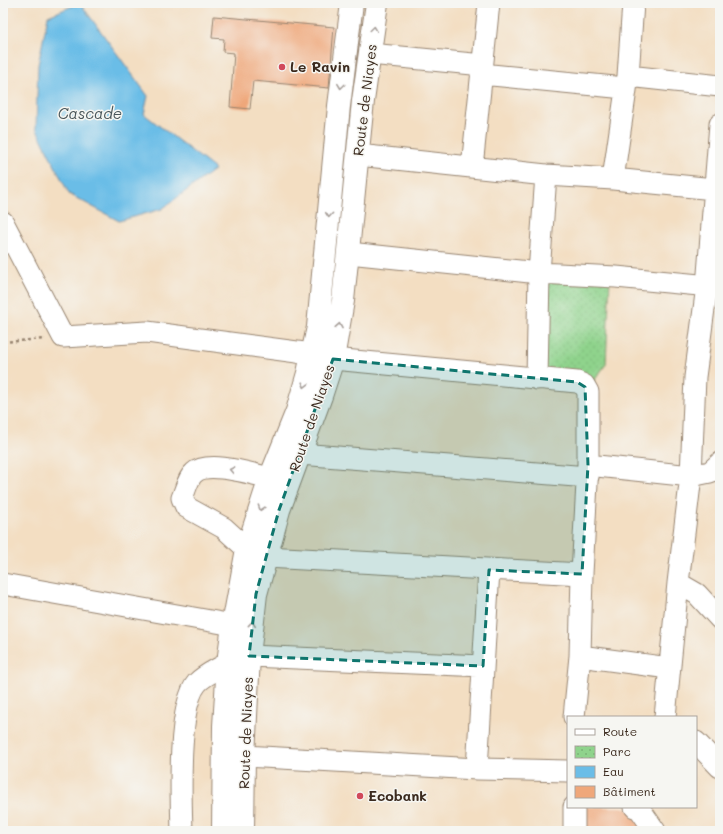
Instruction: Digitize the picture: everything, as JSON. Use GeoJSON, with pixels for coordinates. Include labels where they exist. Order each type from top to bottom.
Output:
{"type":"FeatureCollection","features":[{"type":"Feature","properties":{"kind":"main road","name":"Route de Niayes"},"geometry":{"type":"LineString","coordinates":[[224,831],[224,726],[228,663],[233,625],[256,553],[270,478],[297,411],[318,327],[339,106],[352,3]]}},
{"type":"Feature","properties":{"kind":"main road","name":"Route de Niayes"},"geometry":{"type":"LineString","coordinates":[[243,831],[244,756],[249,656],[256,594],[256,553],[279,510],[333,359],[349,253],[363,101],[377,3]]}},
{"type":"Feature","properties":{"kind":"street"},"geometry":{"type":"LineString","coordinates":[[472,167],[489,3]]}},
{"type":"Feature","properties":{"kind":"street"},"geometry":{"type":"LineString","coordinates":[[613,179],[627,82],[632,3]]}},
{"type":"Feature","properties":{"kind":"street"},"geometry":{"type":"LineString","coordinates":[[370,54],[482,69],[627,82],[720,86]]}},
{"type":"Feature","properties":{"kind":"street"},"geometry":{"type":"LineString","coordinates":[[668,715],[669,668],[678,583],[710,474],[695,377],[713,287],[714,189],[720,124]]}},
{"type":"Feature","properties":{"kind":"street"},"geometry":{"type":"LineString","coordinates":[[358,155],[546,175],[613,179],[714,189]]}},
{"type":"Feature","properties":{"kind":"street"},"geometry":{"type":"LineString","coordinates":[[537,379],[539,273],[546,175]]}},
{"type":"Feature","properties":{"kind":"street"},"geometry":{"type":"LineString","coordinates":[[3,222],[63,337],[147,332],[312,354]]}},
{"type":"Feature","properties":{"kind":"street"},"geometry":{"type":"LineString","coordinates":[[349,253],[539,273],[616,277],[713,287]]}},
{"type":"Feature","properties":{"kind":"street"},"geometry":{"type":"LineString","coordinates":[[333,359],[577,382],[585,387],[588,392],[588,471],[582,574],[580,656],[574,716]]}},
{"type":"Feature","properties":{"kind":"street"},"geometry":{"type":"LineString","coordinates":[[300,454],[588,471],[710,474]]}},
{"type":"Feature","properties":{"kind":"street"},"geometry":{"type":"LineString","coordinates":[[270,478],[214,467],[202,467],[192,474],[182,498],[186,507],[224,528],[256,553],[488,570],[582,574]]}},
{"type":"Feature","properties":{"kind":"street"},"geometry":{"type":"LineString","coordinates":[[478,769],[488,570]]}},
{"type":"Feature","properties":{"kind":"street"},"geometry":{"type":"LineString","coordinates":[[678,583],[697,594],[720,619]]}},
{"type":"Feature","properties":{"kind":"street"},"geometry":{"type":"LineString","coordinates":[[3,584],[233,625]]}},
{"type":"Feature","properties":{"kind":"street"},"geometry":{"type":"LineString","coordinates":[[249,656],[483,666]]}},
{"type":"Feature","properties":{"kind":"street"},"geometry":{"type":"LineString","coordinates":[[580,656],[669,668]]}},
{"type":"Feature","properties":{"kind":"street"},"geometry":{"type":"LineString","coordinates":[[182,831],[181,764],[188,700],[197,683],[228,663]]}},
{"type":"Feature","properties":{"kind":"street"},"geometry":{"type":"LineString","coordinates":[[697,743],[720,767]]}},
{"type":"Feature","properties":{"kind":"street"},"geometry":{"type":"LineString","coordinates":[[244,756],[478,769],[567,771]]}},
{"type":"Feature","properties":{"kind":"street"},"geometry":{"type":"LineString","coordinates":[[574,808],[574,831]]}},
{"type":"Feature","properties":{"kind":"street"},"geometry":{"type":"LineString","coordinates":[[639,808],[655,831]]}},
{"type":"Feature","properties":{"kind":"path"},"geometry":{"type":"LineString","coordinates":[[3,342],[63,337]]}},
{"type":"Feature","properties":{"kind":"highlighted area"},"geometry":{"type":"Polygon","coordinates":[[[333,359],[577,382],[585,387],[588,465],[582,574],[489,570],[483,666],[249,656],[256,594],[279,510],[333,359]]]}},
{"type":"Feature","properties":{"kind":"green space"},"geometry":{"type":"Polygon","coordinates":[[[542,273],[610,278],[606,364],[594,381],[538,378],[542,273]]]}},
{"type":"Feature","properties":{"kind":"water","name":"Cascade"},"geometry":{"type":"Polygon","coordinates":[[[80,3],[148,96],[144,114],[215,169],[162,209],[119,221],[69,194],[36,128],[38,65],[48,16],[80,3]]]}},
{"type":"Feature","properties":{"kind":"building","name":"Le Ravin"},"geometry":{"type":"Polygon","coordinates":[[[214,16],[334,27],[329,88],[253,81],[250,109],[230,107],[234,53],[223,52],[224,39],[212,38],[214,16]]]}},
{"type":"Feature","properties":{"kind":"building"},"geometry":{"type":"Polygon","coordinates":[[[579,808],[634,809],[650,831],[580,831],[579,808]]]}},
{"type":"Feature","properties":{"kind":"place","name":"Le Ravin"},"geometry":{"type":"Point","coordinates":[282,67]}},
{"type":"Feature","properties":{"kind":"place","name":"Ecobank"},"geometry":{"type":"Point","coordinates":[360,796]}}]}
